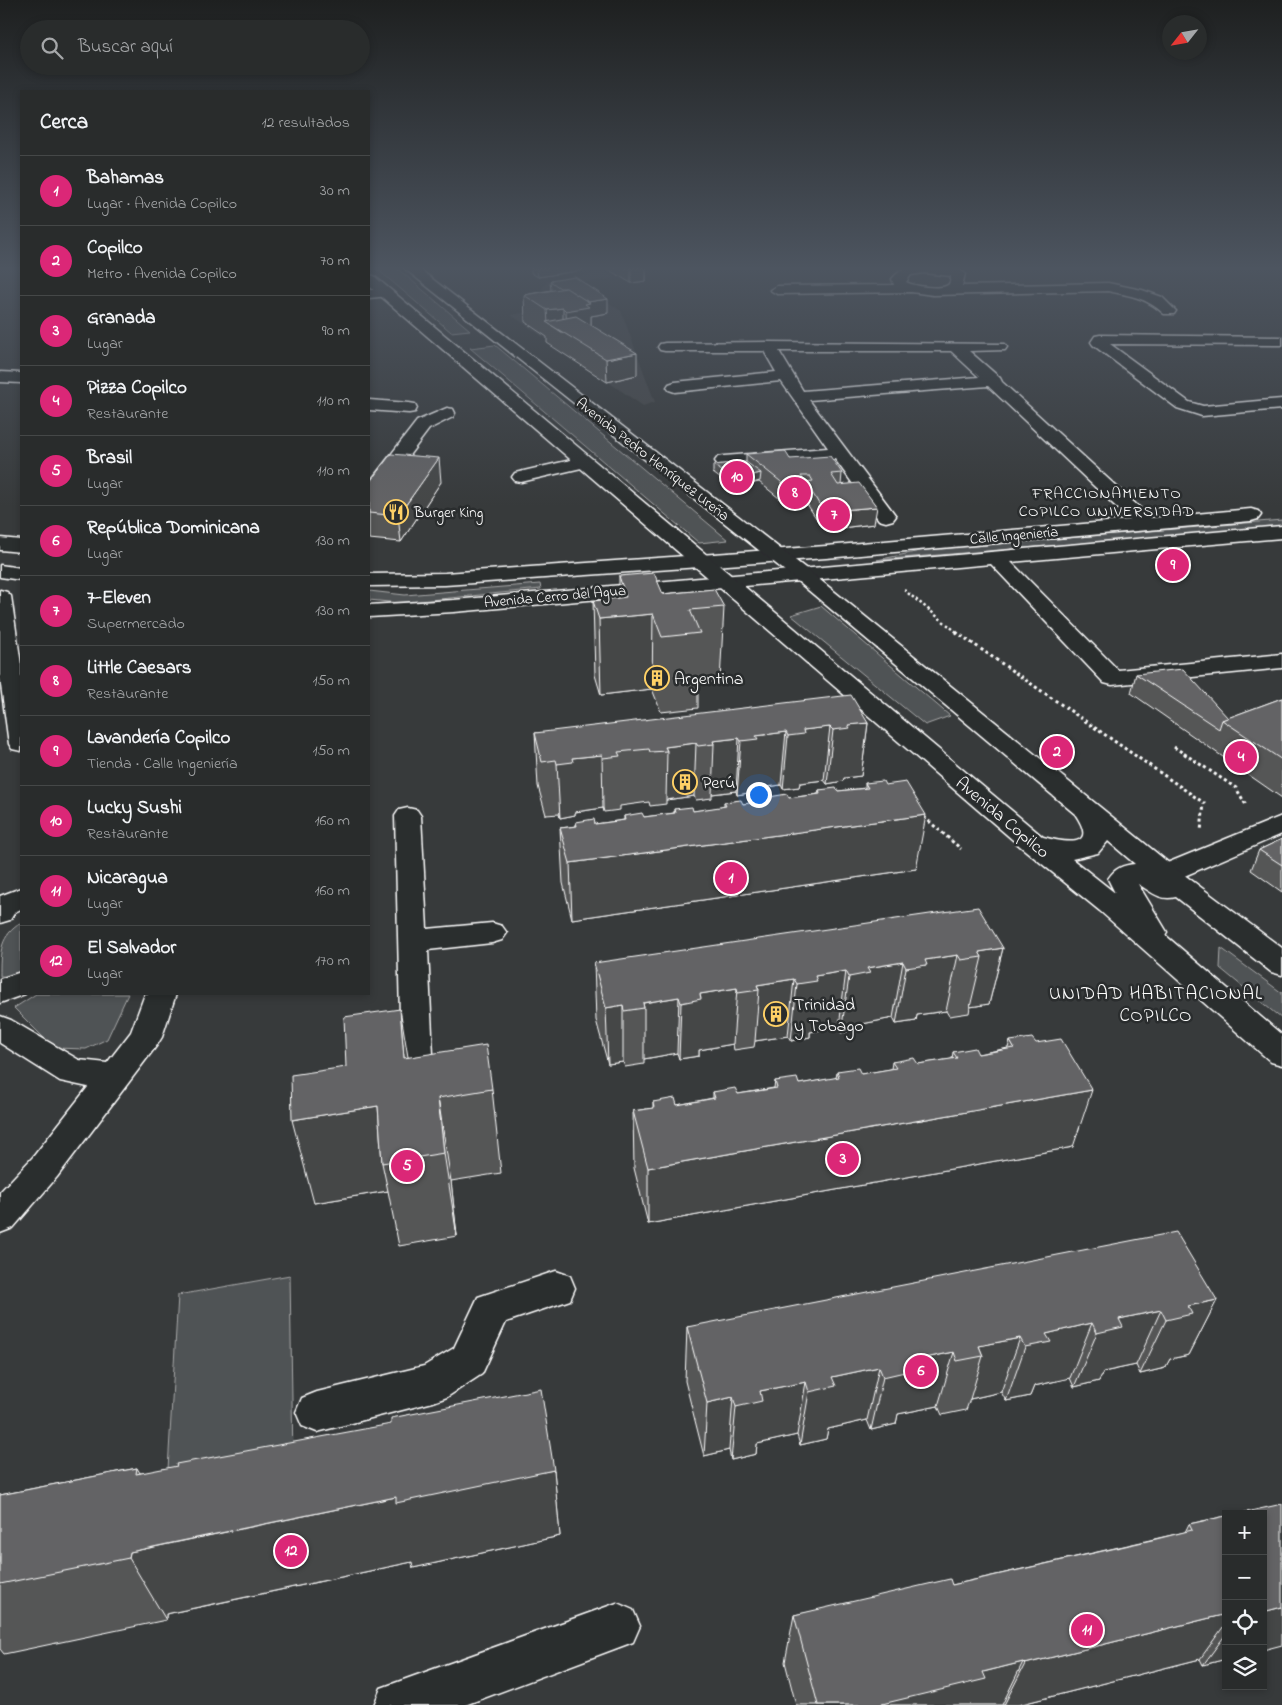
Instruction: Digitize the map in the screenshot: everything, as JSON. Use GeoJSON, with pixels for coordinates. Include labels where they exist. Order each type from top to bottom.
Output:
{"type":"FeatureCollection","features":[{"type":"Feature","properties":{"kind":"street"},"geometry":{"type":"LineString","coordinates":[[451,348],[724,581]]}},
{"type":"Feature","properties":{"kind":"street","name":"Avenida Pedro Henríquez Ureña"},"geometry":{"type":"LineString","coordinates":[[512,348],[802,575]]}},
{"type":"Feature","properties":{"kind":"street"},"geometry":{"type":"LineString","coordinates":[[769,348],[798,396],[886,516]]}},
{"type":"Feature","properties":{"kind":"street"},"geometry":{"type":"LineString","coordinates":[[956,348],[994,381],[1146,524]]}},
{"type":"Feature","properties":{"kind":"street"},"geometry":{"type":"LineString","coordinates":[[1106,348],[1183,405],[1191,408],[1202,411],[1282,404]]}},
{"type":"Feature","properties":{"kind":"street"},"geometry":{"type":"LineString","coordinates":[[674,387],[785,376]]}},
{"type":"Feature","properties":{"kind":"street"},"geometry":{"type":"LineString","coordinates":[[0,377],[20,378]]}},
{"type":"Feature","properties":{"kind":"street"},"geometry":{"type":"LineString","coordinates":[[798,396],[994,381]]}},
{"type":"Feature","properties":{"kind":"street"},"geometry":{"type":"LineString","coordinates":[[370,404],[409,408]]}},
{"type":"Feature","properties":{"kind":"street"},"geometry":{"type":"LineString","coordinates":[[370,494],[423,425],[447,413]]}},
{"type":"Feature","properties":{"kind":"street"},"geometry":{"type":"LineString","coordinates":[[724,461],[839,453]]}},
{"type":"Feature","properties":{"kind":"street"},"geometry":{"type":"LineString","coordinates":[[521,477],[584,462]]}},
{"type":"Feature","properties":{"kind":"street","name":"Calle Ingeniería"},"geometry":{"type":"LineString","coordinates":[[776,556],[1272,514]]}},
{"type":"Feature","properties":{"kind":"street","name":"Calle Ingeniería"},"geometry":{"type":"LineString","coordinates":[[802,575],[872,567],[1282,532]]}},
{"type":"Feature","properties":{"kind":"street"},"geometry":{"type":"LineString","coordinates":[[0,544],[20,546]]}},
{"type":"Feature","properties":{"kind":"street"},"geometry":{"type":"LineString","coordinates":[[863,548],[858,557],[861,561],[872,567]]}},
{"type":"Feature","properties":{"kind":"street","name":"Avenida Cerro del Agua"},"geometry":{"type":"LineString","coordinates":[[375,574],[445,578],[776,556]]}},
{"type":"Feature","properties":{"kind":"street"},"geometry":{"type":"LineString","coordinates":[[995,557],[1112,678],[1282,661]]}},
{"type":"Feature","properties":{"kind":"street"},"geometry":{"type":"LineString","coordinates":[[0,572],[20,574]]}},
{"type":"Feature","properties":{"kind":"street"},"geometry":{"type":"LineString","coordinates":[[802,575],[1086,810],[1282,965]]}},
{"type":"Feature","properties":{"kind":"street","name":"Avenida Cerro del Agua"},"geometry":{"type":"LineString","coordinates":[[370,612],[802,575]]}},
{"type":"Feature","properties":{"kind":"street","name":"Avenida Copilco"},"geometry":{"type":"LineString","coordinates":[[724,581],[1158,946],[1282,1053]]}},
{"type":"Feature","properties":{"kind":"street"},"geometry":{"type":"LineString","coordinates":[[0,596],[20,737]]}},
{"type":"Feature","properties":{"kind":"street"},"geometry":{"type":"LineString","coordinates":[[1030,840],[1054,850],[1067,851],[1089,846],[1098,834],[1086,810]]}},
{"type":"Feature","properties":{"kind":"street"},"geometry":{"type":"LineString","coordinates":[[408,816],[416,1055]]}},
{"type":"Feature","properties":{"kind":"street"},"geometry":{"type":"LineString","coordinates":[[1165,874],[1282,824]]}},
{"type":"Feature","properties":{"kind":"street"},"geometry":{"type":"LineString","coordinates":[[1158,946],[1144,916],[1122,883],[1125,875],[1139,873],[1148,876],[1228,935],[1282,965]]}},
{"type":"Feature","properties":{"kind":"street"},"geometry":{"type":"LineString","coordinates":[[413,941],[492,933]]}},
{"type":"Feature","properties":{"kind":"street"},"geometry":{"type":"LineString","coordinates":[[0,992],[20,983]]}},
{"type":"Feature","properties":{"kind":"street"},"geometry":{"type":"LineString","coordinates":[[0,1217],[45,1167],[113,1077],[146,1037],[160,995]]}},
{"type":"Feature","properties":{"kind":"street"},"geometry":{"type":"LineString","coordinates":[[0,1028],[72,1072],[113,1077]]}},
{"type":"Feature","properties":{"kind":"street"},"geometry":{"type":"LineString","coordinates":[[317,1412],[433,1383],[468,1361],[492,1309],[556,1288]]}},
{"type":"Feature","properties":{"kind":"street"},"geometry":{"type":"LineString","coordinates":[[398,1705],[617,1626]]}},
{"type":"Feature","properties":{"kind":"path"},"geometry":{"type":"LineString","coordinates":[[904,590],[971,644],[1083,718],[1204,803],[1199,859]]}},
{"type":"Feature","properties":{"kind":"path"},"geometry":{"type":"LineString","coordinates":[[1174,747],[1236,788],[1246,805]]}},
{"type":"Feature","properties":{"kind":"path"},"geometry":{"type":"LineString","coordinates":[[918,813],[961,850]]}},
{"type":"Feature","properties":{"kind":"shaded area"},"geometry":{"type":"Polygon","coordinates":[[[470,348],[498,348],[728,540],[699,543],[470,348]]]}},
{"type":"Feature","properties":{"kind":"shaded area"},"geometry":{"type":"Polygon","coordinates":[[[558,348],[635,348],[655,402],[643,406],[558,348]]]}},
{"type":"Feature","properties":{"kind":"shaded area"},"geometry":{"type":"Polygon","coordinates":[[[1282,520],[1282,527],[877,560],[925,550],[1282,520]]]}},
{"type":"Feature","properties":{"kind":"shaded area"},"geometry":{"type":"Polygon","coordinates":[[[540,584],[541,589],[399,603],[370,600],[370,591],[405,595],[540,584]]]}},
{"type":"Feature","properties":{"kind":"shaded area"},"geometry":{"type":"Polygon","coordinates":[[[821,606],[950,716],[925,725],[791,615],[821,606]]]}},
{"type":"Feature","properties":{"kind":"shaded area"},"geometry":{"type":"Polygon","coordinates":[[[20,924],[20,972],[11,977],[0,976],[0,959],[3,945],[5,939],[20,924]]]}},
{"type":"Feature","properties":{"kind":"shaded area"},"geometry":{"type":"Polygon","coordinates":[[[1221,948],[1282,993],[1282,1019],[1220,968],[1221,948]]]}},
{"type":"Feature","properties":{"kind":"shaded area"},"geometry":{"type":"Polygon","coordinates":[[[34,995],[128,995],[107,1039],[86,1049],[54,1048],[14,1008],[34,995]]]}},
{"type":"Feature","properties":{"kind":"shaded area"},"geometry":{"type":"Polygon","coordinates":[[[290,1275],[293,1462],[167,1487],[178,1295],[290,1275]]]}},
{"type":"Feature","properties":{"kind":"building"},"geometry":{"type":"Polygon","coordinates":[[[587,348],[628,348],[637,353],[606,359],[587,348]]]}},
{"type":"Feature","properties":{"kind":"building"},"geometry":{"type":"Polygon","coordinates":[[[785,451],[790,459],[830,456],[842,473],[831,474],[838,485],[859,483],[877,507],[842,510],[819,504],[809,487],[790,489],[746,454],[785,451]],[[801,476],[805,482],[813,481],[810,476],[801,476]]]}},
{"type":"Feature","properties":{"kind":"building"},"geometry":{"type":"Polygon","coordinates":[[[391,454],[439,458],[398,516],[370,513],[370,482],[391,454]]]}},
{"type":"Feature","properties":{"kind":"building"},"geometry":{"type":"Polygon","coordinates":[[[746,462],[761,473],[733,479],[713,465],[746,462]]]}},
{"type":"Feature","properties":{"kind":"building"},"geometry":{"type":"Polygon","coordinates":[[[654,573],[663,594],[714,589],[724,607],[690,610],[700,633],[662,637],[653,614],[599,619],[593,601],[626,597],[619,576],[654,573]]]}},
{"type":"Feature","properties":{"kind":"building"},"geometry":{"type":"Polygon","coordinates":[[[1183,669],[1228,718],[1222,720],[1219,729],[1136,674],[1183,669]]]}},
{"type":"Feature","properties":{"kind":"building"},"geometry":{"type":"Polygon","coordinates":[[[851,695],[868,723],[848,725],[850,728],[833,730],[830,727],[803,730],[804,734],[788,736],[786,732],[756,736],[758,739],[741,741],[739,738],[713,741],[714,744],[698,746],[696,743],[665,747],[667,751],[650,752],[649,749],[618,752],[620,756],[603,758],[602,755],[572,758],[573,762],[557,764],[556,760],[542,762],[535,733],[851,695]]]}},
{"type":"Feature","properties":{"kind":"building"},"geometry":{"type":"Polygon","coordinates":[[[1282,698],[1282,760],[1222,720],[1282,698]]]}},
{"type":"Feature","properties":{"kind":"building"},"geometry":{"type":"Polygon","coordinates":[[[883,781],[885,785],[906,782],[926,815],[570,863],[560,828],[577,826],[576,822],[594,819],[595,824],[625,820],[624,816],[642,813],[644,817],[675,813],[674,809],[692,807],[693,811],[726,806],[724,802],[741,800],[743,804],[771,800],[769,797],[787,794],[789,798],[820,794],[819,790],[836,788],[838,791],[868,788],[865,783],[883,781]]]}},
{"type":"Feature","properties":{"kind":"building"},"geometry":{"type":"Polygon","coordinates":[[[1282,839],[1282,865],[1259,850],[1282,839]]]}},
{"type":"Feature","properties":{"kind":"building"},"geometry":{"type":"Polygon","coordinates":[[[978,907],[1003,948],[979,952],[982,957],[961,960],[958,955],[925,960],[927,965],[906,968],[903,962],[867,968],[870,973],[849,977],[846,971],[815,976],[817,981],[797,984],[794,979],[757,985],[759,990],[738,993],[737,988],[700,994],[701,999],[681,1003],[679,997],[643,1003],[644,1008],[624,1011],[623,1005],[606,1008],[594,963],[978,907]]]}},
{"type":"Feature","properties":{"kind":"building"},"geometry":{"type":"Polygon","coordinates":[[[400,1009],[404,1058],[486,1045],[492,1089],[438,1098],[444,1153],[382,1163],[378,1106],[292,1120],[291,1075],[346,1067],[344,1017],[400,1009]]]}},
{"type":"Feature","properties":{"kind":"building"},"geometry":{"type":"Polygon","coordinates":[[[1032,1038],[1036,1043],[1061,1039],[1092,1090],[648,1168],[633,1111],[654,1108],[653,1102],[675,1098],[677,1105],[715,1098],[713,1092],[735,1088],[738,1094],[777,1088],[775,1081],[797,1078],[799,1084],[839,1077],[837,1071],[858,1068],[861,1074],[896,1068],[892,1062],[914,1058],[918,1064],[957,1058],[953,1052],[975,1048],[978,1054],[1014,1048],[1010,1041],[1032,1038]]]}},
{"type":"Feature","properties":{"kind":"building"},"geometry":{"type":"Polygon","coordinates":[[[1176,1232],[1217,1300],[1188,1306],[1192,1314],[1166,1320],[1161,1310],[1119,1319],[1123,1327],[1097,1333],[1092,1323],[1046,1334],[1051,1342],[1025,1347],[1020,1338],[979,1346],[983,1356],[957,1361],[954,1352],[906,1362],[909,1371],[883,1377],[879,1367],[832,1377],[836,1386],[809,1392],[806,1382],[760,1391],[762,1401],[736,1407],[733,1397],[707,1403],[687,1327],[1176,1232]]]}},
{"type":"Feature","properties":{"kind":"building"},"geometry":{"type":"Polygon","coordinates":[[[541,1389],[554,1470],[396,1503],[396,1497],[172,1543],[130,1552],[129,1558],[0,1584],[0,1495],[137,1468],[136,1474],[177,1466],[176,1464],[391,1424],[391,1418],[541,1389]]]}},
{"type":"Feature","properties":{"kind":"building"},"geometry":{"type":"Polygon","coordinates":[[[1282,1504],[1282,1607],[1267,1611],[1267,1510],[1255,1510],[1282,1504]]]}},
{"type":"Feature","properties":{"kind":"building"},"geometry":{"type":"Polygon","coordinates":[[[1222,1517],[1222,1615],[1025,1664],[1023,1662],[983,1672],[986,1679],[878,1705],[818,1705],[794,1615],[950,1579],[952,1585],[1156,1539],[1192,1530],[1189,1524],[1222,1517]]]}},
{"type":"Feature","properties":{"kind":"place","name":"Lucky Sushi"},"geometry":{"type":"Point","coordinates":[737,477]}},
{"type":"Feature","properties":{"kind":"place","name":"Little Caesars"},"geometry":{"type":"Point","coordinates":[795,493]}},
{"type":"Feature","properties":{"kind":"place","name":"Burger King"},"geometry":{"type":"Point","coordinates":[396,512]}},
{"type":"Feature","properties":{"kind":"place","name":"7-Eleven"},"geometry":{"type":"Point","coordinates":[834,515]}},
{"type":"Feature","properties":{"kind":"place","name":"Lavandería Copilco"},"geometry":{"type":"Point","coordinates":[1173,565]}},
{"type":"Feature","properties":{"kind":"place","name":"Argentina"},"geometry":{"type":"Point","coordinates":[657,678]}},
{"type":"Feature","properties":{"kind":"place","name":"Copilco"},"geometry":{"type":"Point","coordinates":[1057,752]}},
{"type":"Feature","properties":{"kind":"place","name":"Pizza Copilco"},"geometry":{"type":"Point","coordinates":[1241,757]}},
{"type":"Feature","properties":{"kind":"place","name":"Perú"},"geometry":{"type":"Point","coordinates":[685,782]}},
{"type":"Feature","properties":{"kind":"place","name":"Bahamas"},"geometry":{"type":"Point","coordinates":[731,878]}},
{"type":"Feature","properties":{"kind":"place","name":"Trinidad y Tobago"},"geometry":{"type":"Point","coordinates":[776,1014]}},
{"type":"Feature","properties":{"kind":"place","name":"Granada"},"geometry":{"type":"Point","coordinates":[843,1159]}},
{"type":"Feature","properties":{"kind":"place","name":"Brasil"},"geometry":{"type":"Point","coordinates":[407,1166]}},
{"type":"Feature","properties":{"kind":"place","name":"República Dominicana"},"geometry":{"type":"Point","coordinates":[921,1371]}},
{"type":"Feature","properties":{"kind":"place","name":"El Salvador"},"geometry":{"type":"Point","coordinates":[291,1551]}},
{"type":"Feature","properties":{"kind":"place","name":"Nicaragua"},"geometry":{"type":"Point","coordinates":[1087,1630]}},
{"type":"Feature","properties":{"kind":"district","name":"FRACCIONAMIENTO COPILCO UNIVERSIDAD"},"geometry":{"type":"Point","coordinates":[1107,501]}},
{"type":"Feature","properties":{"kind":"district","name":"UNIDAD HABITACIONAL COPILCO"},"geometry":{"type":"Point","coordinates":[1156,1003]}}]}
